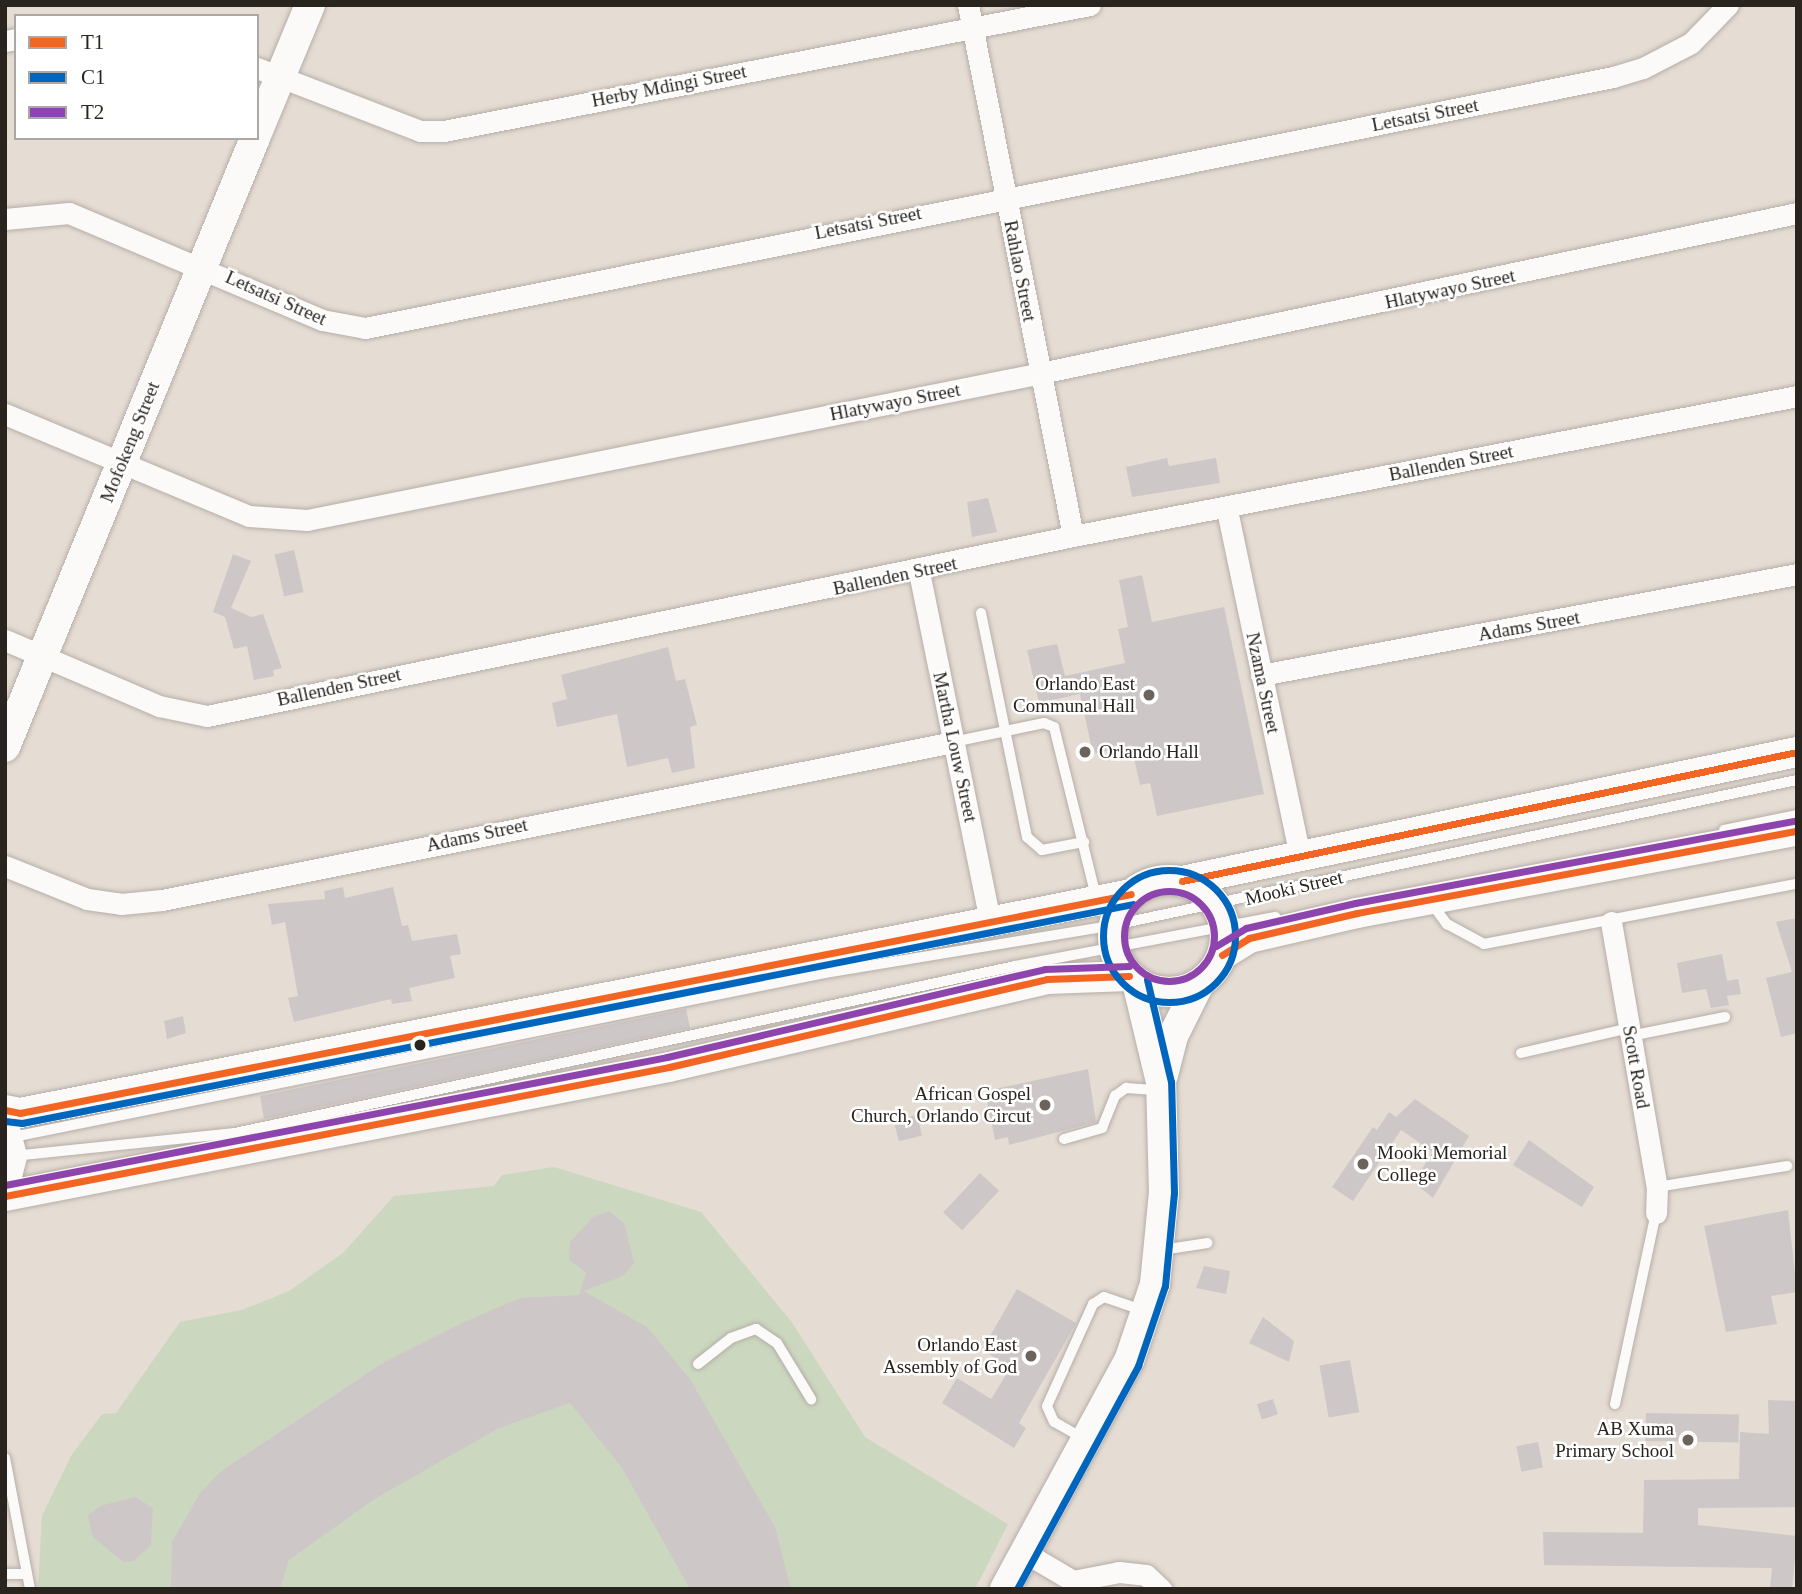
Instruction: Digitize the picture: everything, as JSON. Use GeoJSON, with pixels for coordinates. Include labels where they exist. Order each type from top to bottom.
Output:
{"type":"FeatureCollection","features":[{"type":"Feature","properties":{"kind":"main road"},"geometry":{"type":"LineString","coordinates":[[259,123],[269,73],[310,5]]}},
{"type":"Feature","properties":{"kind":"main road","name":"Mofokeng Street"},"geometry":{"type":"LineString","coordinates":[[5,747],[254,140]]}},
{"type":"Feature","properties":{"kind":"main road","name":"Mooki Street"},"geometry":{"type":"LineString","coordinates":[[1182,881],[1797,752]]}},
{"type":"Feature","properties":{"kind":"main road","name":"Mooki Street"},"geometry":{"type":"LineString","coordinates":[[1221,929],[1249,938],[1797,831]]}},
{"type":"Feature","properties":{"kind":"main road"},"geometry":{"type":"LineString","coordinates":[[7,1145],[46,1108],[1097,901],[1131,894],[1156,883],[1182,881],[1221,929],[1199,984],[1173,1035],[1161,1086],[1162,1250],[1148,1312],[1086,1441],[1005,1589]]}},
{"type":"Feature","properties":{"kind":"main road"},"geometry":{"type":"LineString","coordinates":[[1131,894],[1114,937],[1133,979],[1161,1086]]}},
{"type":"Feature","properties":{"kind":"main road"},"geometry":{"type":"LineString","coordinates":[[5,1196],[669,1067],[1047,979],[1133,979],[1167,992],[1199,984]]}},
{"type":"Feature","properties":{"kind":"street","name":"Rahlao Street"},"geometry":{"type":"LineString","coordinates":[[968,5],[1073,536]]}},
{"type":"Feature","properties":{"kind":"street","name":"Herby Mdingi Street"},"geometry":{"type":"LineString","coordinates":[[269,73],[419,131],[444,131],[1090,5]]}},
{"type":"Feature","properties":{"kind":"street","name":"Letsatsi Street"},"geometry":{"type":"LineString","coordinates":[[5,219],[69,213],[203,266],[322,320],[365,328],[1005,195],[1613,77],[1643,68],[1691,43],[1728,5]]}},
{"type":"Feature","properties":{"kind":"street","name":"Hlatywayo Street"},"geometry":{"type":"LineString","coordinates":[[5,414],[249,516],[307,520],[1041,373],[1797,213]]}},
{"type":"Feature","properties":{"kind":"street","name":"Ballenden Street"},"geometry":{"type":"LineString","coordinates":[[5,640],[159,706],[207,716],[919,572],[1073,536],[1227,510],[1797,396]]}},
{"type":"Feature","properties":{"kind":"street","name":"Nzama Street"},"geometry":{"type":"LineString","coordinates":[[1227,510],[1300,855]]}},
{"type":"Feature","properties":{"kind":"street","name":"Martha Louw Street"},"geometry":{"type":"LineString","coordinates":[[919,572],[990,921]]}},
{"type":"Feature","properties":{"kind":"street","name":"Adams Street"},"geometry":{"type":"LineString","coordinates":[[1261,675],[1797,574]]}},
{"type":"Feature","properties":{"kind":"street","name":"Adams Street"},"geometry":{"type":"LineString","coordinates":[[5,866],[87,899],[121,904],[162,900],[953,742]]}},
{"type":"Feature","properties":{"kind":"street","name":"Scott Road"},"geometry":{"type":"LineString","coordinates":[[1611,922],[1657,1188],[1656,1213]]}},
{"type":"Feature","properties":{"kind":"street"},"geometry":{"type":"LineString","coordinates":[[1024,1552],[1074,1585],[1146,1575],[1157,1587]]}},
{"type":"Feature","properties":{"kind":"lane"},"geometry":{"type":"LineString","coordinates":[[981,613],[1005,731],[1034,846],[1042,850],[1084,842]]}},
{"type":"Feature","properties":{"kind":"lane"},"geometry":{"type":"LineString","coordinates":[[953,742],[1044,723],[1060,735],[1097,901]]}},
{"type":"Feature","properties":{"kind":"lane","name":"Mooki Street"},"geometry":{"type":"LineString","coordinates":[[7,1145],[235,1133],[1114,937],[1221,929],[1797,780]]}},
{"type":"Feature","properties":{"kind":"lane","name":"Mooki Street"},"geometry":{"type":"LineString","coordinates":[[7,1145],[812,975],[1114,937],[1221,929],[1797,815]]}},
{"type":"Feature","properties":{"kind":"lane"},"geometry":{"type":"LineString","coordinates":[[1430,901],[1447,925],[1484,944],[1611,922],[1797,884]]}},
{"type":"Feature","properties":{"kind":"lane"},"geometry":{"type":"LineString","coordinates":[[1521,1053],[1725,1017]]}},
{"type":"Feature","properties":{"kind":"lane"},"geometry":{"type":"LineString","coordinates":[[1065,1139],[1102,1128],[1115,1096],[1126,1088],[1161,1086]]}},
{"type":"Feature","properties":{"kind":"lane"},"geometry":{"type":"LineString","coordinates":[[1657,1188],[1787,1166]]}},
{"type":"Feature","properties":{"kind":"lane"},"geometry":{"type":"LineString","coordinates":[[1615,1404],[1656,1213]]}},
{"type":"Feature","properties":{"kind":"lane"},"geometry":{"type":"LineString","coordinates":[[1162,1250],[1207,1243]]}},
{"type":"Feature","properties":{"kind":"lane"},"geometry":{"type":"LineString","coordinates":[[1086,1441],[1054,1422],[1047,1406],[1093,1304],[1104,1297],[1148,1312]]}},
{"type":"Feature","properties":{"kind":"lane"},"geometry":{"type":"LineString","coordinates":[[698,1364],[731,1338],[757,1329],[776,1343],[811,1399]]}},
{"type":"Feature","properties":{"kind":"lane"},"geometry":{"type":"LineString","coordinates":[[5,1458],[30,1589]]}},
{"type":"Feature","properties":{"kind":"lane"},"geometry":{"type":"LineString","coordinates":[[5,1574],[27,1574]]}},
{"type":"Feature","properties":{"kind":"green space"},"geometry":{"type":"Polygon","coordinates":[[[554,1167],[701,1212],[791,1321],[865,1437],[1008,1524],[975,1589],[38,1589],[42,1516],[71,1456],[102,1414],[116,1413],[180,1322],[242,1310],[289,1291],[343,1253],[394,1196],[494,1186],[502,1175],[554,1167]]]}},
{"type":"Feature","properties":{"kind":"building"},"geometry":{"type":"Polygon","coordinates":[[[1167,458],[1169,466],[1216,458],[1220,483],[1132,497],[1126,467],[1167,458]]]}},
{"type":"Feature","properties":{"kind":"building"},"geometry":{"type":"Polygon","coordinates":[[[988,498],[997,532],[972,537],[967,502],[988,498]]]}},
{"type":"Feature","properties":{"kind":"building"},"geometry":{"type":"Polygon","coordinates":[[[294,550],[304,592],[284,596],[275,554],[294,550]]]}},
{"type":"Feature","properties":{"kind":"building"},"geometry":{"type":"Polygon","coordinates":[[[233,554],[251,561],[231,608],[252,617],[263,614],[282,668],[273,670],[274,676],[254,680],[247,646],[234,649],[225,617],[213,612],[233,554]]]}},
{"type":"Feature","properties":{"kind":"building"},"geometry":{"type":"Polygon","coordinates":[[[1142,575],[1152,622],[1224,607],[1264,794],[1157,816],[1150,783],[1140,785],[1131,745],[1093,754],[1080,694],[1039,703],[1027,650],[1057,644],[1065,676],[1125,663],[1118,629],[1128,627],[1119,580],[1142,575]]]}},
{"type":"Feature","properties":{"kind":"building"},"geometry":{"type":"Polygon","coordinates":[[[668,647],[676,681],[685,679],[697,725],[690,727],[695,768],[672,773],[668,758],[627,767],[617,714],[557,727],[552,703],[567,699],[561,675],[668,647]]]}},
{"type":"Feature","properties":{"kind":"building"},"geometry":{"type":"Polygon","coordinates":[[[343,887],[345,898],[393,887],[402,926],[408,925],[412,941],[457,934],[461,954],[450,956],[455,978],[409,988],[412,1001],[392,1004],[391,999],[294,1022],[288,998],[298,996],[285,922],[272,925],[268,904],[325,899],[324,891],[343,887]]]}},
{"type":"Feature","properties":{"kind":"building"},"geometry":{"type":"Polygon","coordinates":[[[1797,918],[1797,1033],[1781,1037],[1766,978],[1792,972],[1776,922],[1797,918]]]}},
{"type":"Feature","properties":{"kind":"building"},"geometry":{"type":"Polygon","coordinates":[[[1722,954],[1727,981],[1738,979],[1741,994],[1727,996],[1729,1005],[1711,1008],[1706,989],[1682,993],[1677,963],[1722,954]]]}},
{"type":"Feature","properties":{"kind":"building"},"geometry":{"type":"Polygon","coordinates":[[[686,1009],[690,1028],[264,1119],[260,1096],[686,1009]]]}},
{"type":"Feature","properties":{"kind":"building"},"geometry":{"type":"Polygon","coordinates":[[[183,1016],[186,1033],[167,1039],[164,1021],[183,1016]]]}},
{"type":"Feature","properties":{"kind":"building"},"geometry":{"type":"Polygon","coordinates":[[[1088,1069],[1096,1122],[1009,1145],[1008,1137],[995,1140],[985,1091],[1088,1069]]]}},
{"type":"Feature","properties":{"kind":"building"},"geometry":{"type":"Polygon","coordinates":[[[1415,1099],[1469,1136],[1433,1198],[1413,1182],[1433,1152],[1401,1130],[1353,1201],[1332,1187],[1373,1127],[1377,1130],[1389,1112],[1396,1117],[1415,1099]]]}},
{"type":"Feature","properties":{"kind":"building"},"geometry":{"type":"Polygon","coordinates":[[[917,1115],[922,1135],[899,1141],[894,1121],[917,1115]]]}},
{"type":"Feature","properties":{"kind":"building"},"geometry":{"type":"Polygon","coordinates":[[[1529,1140],[1594,1187],[1582,1207],[1513,1165],[1529,1140]]]}},
{"type":"Feature","properties":{"kind":"building"},"geometry":{"type":"Polygon","coordinates":[[[980,1173],[999,1191],[962,1230],[943,1212],[980,1173]]]}},
{"type":"Feature","properties":{"kind":"building"},"geometry":{"type":"Polygon","coordinates":[[[1788,1210],[1797,1292],[1771,1296],[1777,1324],[1726,1332],[1704,1226],[1788,1210]]]}},
{"type":"Feature","properties":{"kind":"building"},"geometry":{"type":"Polygon","coordinates":[[[609,1211],[624,1223],[634,1263],[623,1276],[584,1291],[647,1327],[690,1379],[775,1527],[791,1589],[690,1589],[622,1468],[570,1403],[499,1428],[373,1500],[289,1560],[280,1589],[171,1589],[172,1542],[200,1493],[220,1472],[381,1364],[462,1323],[520,1298],[579,1295],[586,1273],[569,1260],[570,1242],[593,1217],[609,1211]]]}},
{"type":"Feature","properties":{"kind":"building"},"geometry":{"type":"Polygon","coordinates":[[[1204,1266],[1230,1271],[1226,1294],[1196,1288],[1204,1266]]]}},
{"type":"Feature","properties":{"kind":"building"},"geometry":{"type":"Polygon","coordinates":[[[1017,1289],[1076,1323],[1019,1423],[1026,1428],[1014,1448],[942,1403],[957,1378],[991,1399],[1011,1367],[982,1350],[1017,1289]]]}},
{"type":"Feature","properties":{"kind":"building"},"geometry":{"type":"Polygon","coordinates":[[[1263,1317],[1294,1341],[1289,1362],[1249,1343],[1263,1317]]]}},
{"type":"Feature","properties":{"kind":"building"},"geometry":{"type":"Polygon","coordinates":[[[1350,1360],[1359,1412],[1329,1418],[1319,1365],[1350,1360]]]}},
{"type":"Feature","properties":{"kind":"building"},"geometry":{"type":"Polygon","coordinates":[[[1273,1399],[1278,1414],[1262,1419],[1257,1404],[1273,1399]]]}},
{"type":"Feature","properties":{"kind":"building"},"geometry":{"type":"Polygon","coordinates":[[[1768,1400],[1797,1401],[1797,1507],[1698,1508],[1698,1525],[1797,1536],[1792,1589],[1770,1589],[1772,1568],[1544,1565],[1543,1532],[1643,1533],[1644,1480],[1739,1479],[1740,1432],[1769,1434],[1768,1400]]]}},
{"type":"Feature","properties":{"kind":"building"},"geometry":{"type":"Polygon","coordinates":[[[1646,1413],[1739,1415],[1738,1443],[1646,1441],[1646,1413]]]}},
{"type":"Feature","properties":{"kind":"building"},"geometry":{"type":"Polygon","coordinates":[[[1538,1442],[1543,1468],[1521,1472],[1516,1446],[1538,1442]]]}},
{"type":"Feature","properties":{"kind":"building"},"geometry":{"type":"Polygon","coordinates":[[[135,1497],[153,1508],[151,1545],[134,1561],[123,1562],[92,1536],[88,1515],[100,1506],[135,1497]]]}},
{"type":"Feature","properties":{"kind":"transit line","name":"T1"},"geometry":{"type":"LineString","coordinates":[[1182,881],[1797,752]]}},
{"type":"Feature","properties":{"kind":"transit line","name":"T2"},"geometry":{"type":"LineString","coordinates":[[1216,946],[1246,928],[1355,903],[1795,821]]}},
{"type":"Feature","properties":{"kind":"transit line","name":"T1"},"geometry":{"type":"LineString","coordinates":[[1222,955],[1249,938],[1357,913],[1797,831]]}},
{"type":"Feature","properties":{"kind":"transit line","name":"C1"},"geometry":{"type":"LineString","coordinates":[[1169,870],[1194,875],[1216,889],[1230,911],[1235,936],[1230,961],[1216,983],[1194,997],[1169,1002],[1144,997],[1122,983],[1108,961],[1103,936],[1108,911],[1122,889],[1144,875],[1169,870]]}},
{"type":"Feature","properties":{"kind":"transit line","name":"T2"},"geometry":{"type":"LineString","coordinates":[[1169,891],[1186,894],[1201,904],[1211,919],[1214,936],[1211,953],[1201,968],[1186,978],[1169,981],[1152,978],[1137,968],[1127,953],[1124,936],[1127,919],[1137,904],[1152,894],[1169,891]]}},
{"type":"Feature","properties":{"kind":"transit line","name":"T1"},"geometry":{"type":"LineString","coordinates":[[5,1110],[20,1113],[1131,894]]}},
{"type":"Feature","properties":{"kind":"transit line","name":"C1"},"geometry":{"type":"LineString","coordinates":[[5,1121],[22,1123],[1133,904]]}},
{"type":"Feature","properties":{"kind":"transit line","name":"T2"},"geometry":{"type":"LineString","coordinates":[[5,1185],[667,1057],[1045,969],[1129,966]]}},
{"type":"Feature","properties":{"kind":"transit line","name":"T1"},"geometry":{"type":"LineString","coordinates":[[5,1196],[669,1067],[1047,979],[1129,976]]}},
{"type":"Feature","properties":{"kind":"transit line","name":"C1"},"geometry":{"type":"LineString","coordinates":[[1017,1589],[1138,1366],[1165,1286],[1174,1193],[1171,1082],[1147,980]]}},
{"type":"Feature","properties":{"kind":"place","name":"Orlando East Communal Hall"},"geometry":{"type":"Point","coordinates":[1149,695]}},
{"type":"Feature","properties":{"kind":"place","name":"Orlando Hall"},"geometry":{"type":"Point","coordinates":[1085,752]}},
{"type":"Feature","properties":{"kind":"place","name":"African Gospel Church, Orlando Circut"},"geometry":{"type":"Point","coordinates":[1045,1105]}},
{"type":"Feature","properties":{"kind":"place","name":"Mooki Memorial College"},"geometry":{"type":"Point","coordinates":[1363,1164]}},
{"type":"Feature","properties":{"kind":"place","name":"Orlando East Assembly of God"},"geometry":{"type":"Point","coordinates":[1031,1356]}},
{"type":"Feature","properties":{"kind":"place","name":"AB Xuma Primary School"},"geometry":{"type":"Point","coordinates":[1688,1440]}}]}
